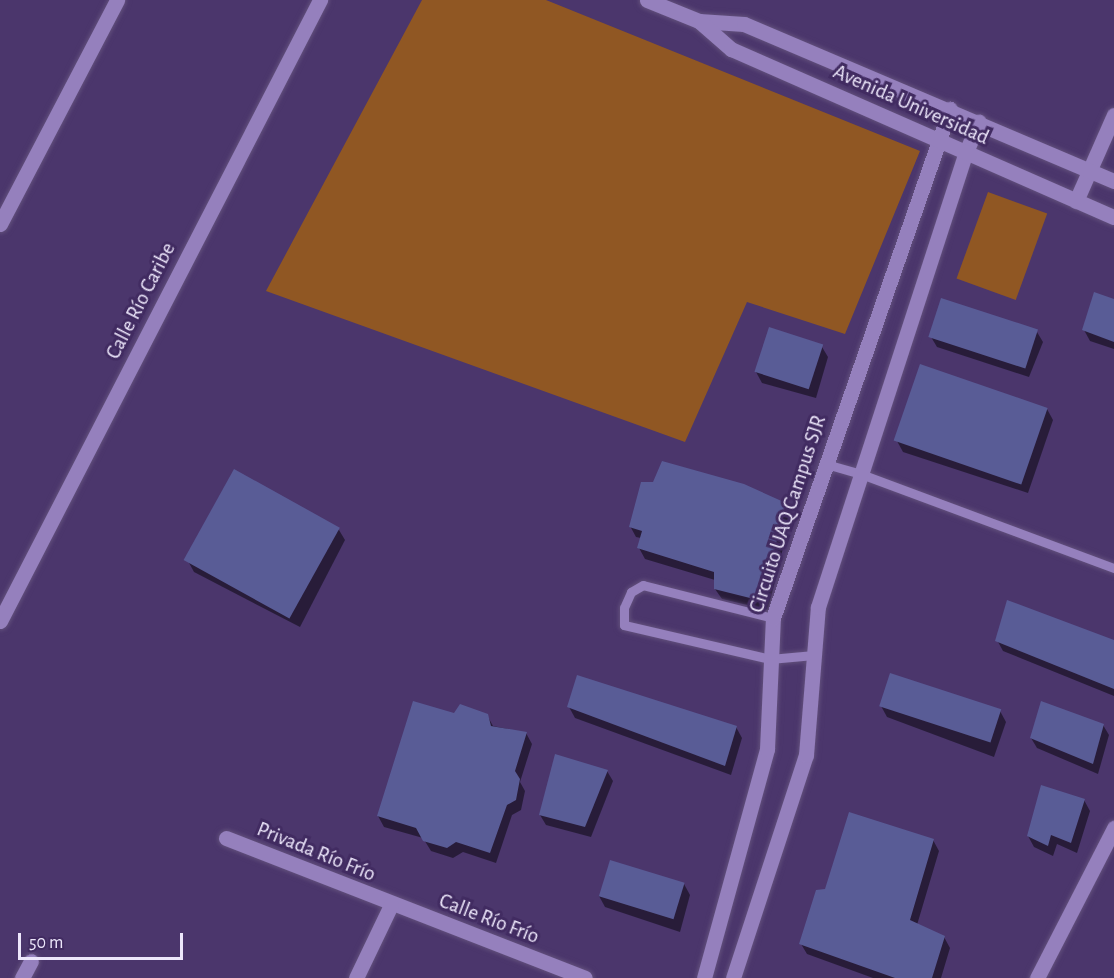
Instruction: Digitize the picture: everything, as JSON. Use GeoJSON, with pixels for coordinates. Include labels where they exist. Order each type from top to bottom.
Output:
{"type":"FeatureCollection","features":[{"type":"Feature","properties":{"kind":"street"},"geometry":{"type":"LineString","coordinates":[[0,224],[117,0]]}},
{"type":"Feature","properties":{"kind":"street","name":"Calle Río Caribe"},"geometry":{"type":"LineString","coordinates":[[0,621],[320,0]]}},
{"type":"Feature","properties":{"kind":"street","name":"Avenida Universidad"},"geometry":{"type":"LineString","coordinates":[[647,0],[672,5],[699,21],[731,50],[1114,217]]}},
{"type":"Feature","properties":{"kind":"street","name":"Avenida Universidad"},"geometry":{"type":"LineString","coordinates":[[699,21],[744,24],[950,109],[1114,181]]}},
{"type":"Feature","properties":{"kind":"street","name":"Circuito UAQ Campus SJR"},"geometry":{"type":"LineString","coordinates":[[704,978],[767,749],[773,618],[950,109]]}},
{"type":"Feature","properties":{"kind":"street"},"geometry":{"type":"LineString","coordinates":[[1076,201],[1088,169],[1114,115]]}},
{"type":"Feature","properties":{"kind":"street"},"geometry":{"type":"LineString","coordinates":[[733,978],[806,755],[818,607],[966,152],[979,122]]}},
{"type":"Feature","properties":{"kind":"street"},"geometry":{"type":"LineString","coordinates":[[1037,978],[1112,837]]}},
{"type":"Feature","properties":{"kind":"street","name":"Privada Río Frío"},"geometry":{"type":"LineString","coordinates":[[226,838],[391,904]]}},
{"type":"Feature","properties":{"kind":"street"},"geometry":{"type":"LineString","coordinates":[[356,978],[391,904]]}},
{"type":"Feature","properties":{"kind":"street","name":"Calle Río Frío"},"geometry":{"type":"LineString","coordinates":[[391,904],[576,976]]}},
{"type":"Feature","properties":{"kind":"street"},"geometry":{"type":"LineString","coordinates":[[22,978],[31,961]]}},
{"type":"Feature","properties":{"kind":"lane"},"geometry":{"type":"LineString","coordinates":[[826,464],[861,474],[1114,568]]}},
{"type":"Feature","properties":{"kind":"lane"},"geometry":{"type":"LineString","coordinates":[[773,618],[643,585],[631,592],[624,608],[624,625],[770,659],[814,655]]}},
{"type":"Feature","properties":{"kind":"shaded area"},"geometry":{"type":"Polygon","coordinates":[[[422,0],[546,0],[920,151],[845,334],[747,302],[685,442],[266,291],[422,0]]]}},
{"type":"Feature","properties":{"kind":"shaded area"},"geometry":{"type":"Polygon","coordinates":[[[988,192],[1047,214],[1016,300],[957,278],[988,192]]]}},
{"type":"Feature","properties":{"kind":"building"},"geometry":{"type":"Polygon","coordinates":[[[1094,292],[1114,299],[1114,342],[1082,330],[1094,292]]]}},
{"type":"Feature","properties":{"kind":"building"},"geometry":{"type":"Polygon","coordinates":[[[941,298],[1038,330],[1025,369],[928,337],[941,298]]]}},
{"type":"Feature","properties":{"kind":"building"},"geometry":{"type":"Polygon","coordinates":[[[769,327],[823,345],[809,389],[754,372],[769,327]]]}},
{"type":"Feature","properties":{"kind":"building"},"geometry":{"type":"Polygon","coordinates":[[[920,364],[1048,408],[1021,485],[894,441],[920,364]]]}},
{"type":"Feature","properties":{"kind":"building"},"geometry":{"type":"Polygon","coordinates":[[[662,461],[744,484],[786,503],[762,601],[714,589],[714,572],[637,548],[642,531],[629,527],[641,482],[653,482],[662,461]]]}},
{"type":"Feature","properties":{"kind":"building"},"geometry":{"type":"Polygon","coordinates":[[[234,469],[340,528],[289,619],[184,560],[234,469]]]}},
{"type":"Feature","properties":{"kind":"building"},"geometry":{"type":"Polygon","coordinates":[[[1007,600],[1114,640],[1114,689],[995,641],[1007,600]]]}},
{"type":"Feature","properties":{"kind":"building"},"geometry":{"type":"Polygon","coordinates":[[[890,673],[1001,709],[990,742],[879,706],[890,673]]]}},
{"type":"Feature","properties":{"kind":"building"},"geometry":{"type":"Polygon","coordinates":[[[577,675],[737,726],[725,766],[567,707],[577,675]]]}},
{"type":"Feature","properties":{"kind":"building"},"geometry":{"type":"Polygon","coordinates":[[[413,701],[454,713],[460,704],[488,714],[491,726],[527,732],[515,771],[520,779],[516,800],[507,805],[490,853],[456,842],[447,848],[423,841],[416,828],[377,816],[413,701]]]}},
{"type":"Feature","properties":{"kind":"building"},"geometry":{"type":"Polygon","coordinates":[[[1041,701],[1104,724],[1093,764],[1030,738],[1041,701]]]}},
{"type":"Feature","properties":{"kind":"building"},"geometry":{"type":"Polygon","coordinates":[[[555,754],[608,770],[585,827],[539,815],[555,754]]]}},
{"type":"Feature","properties":{"kind":"building"},"geometry":{"type":"Polygon","coordinates":[[[1041,785],[1085,799],[1071,843],[1051,835],[1048,846],[1027,836],[1041,785]]]}},
{"type":"Feature","properties":{"kind":"building"},"geometry":{"type":"Polygon","coordinates":[[[849,812],[934,839],[910,920],[945,936],[932,978],[895,978],[799,944],[816,890],[825,889],[849,812]]]}},
{"type":"Feature","properties":{"kind":"building"},"geometry":{"type":"Polygon","coordinates":[[[610,860],[685,883],[673,919],[599,896],[610,860]]]}}]}
